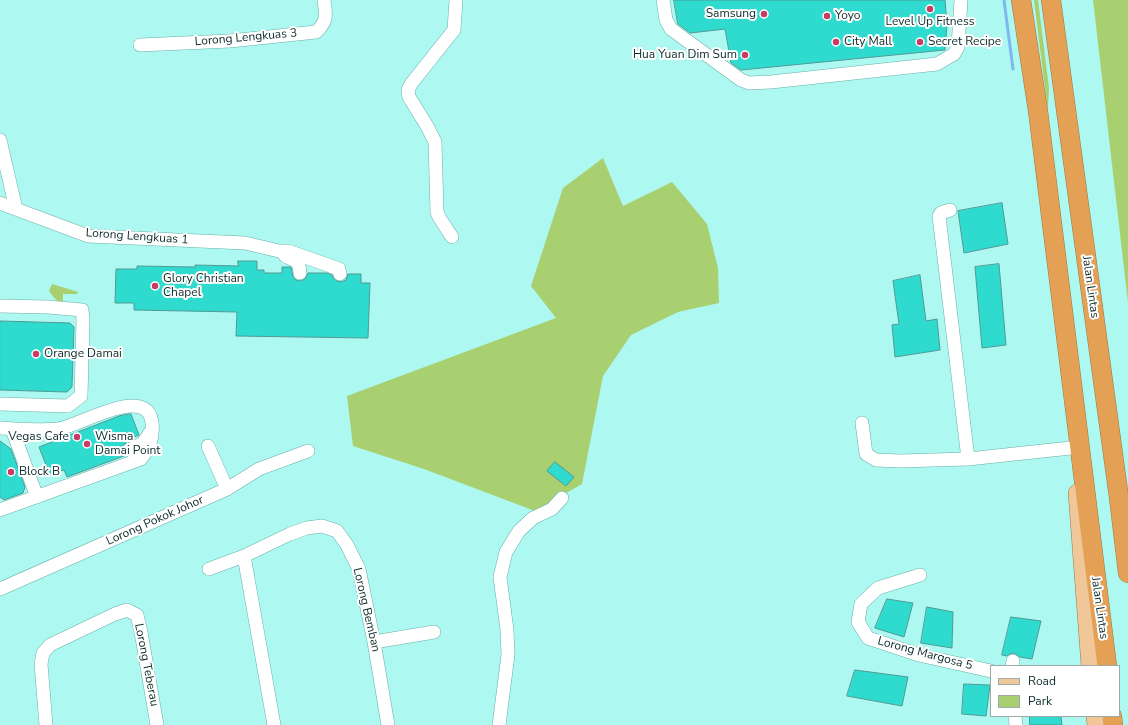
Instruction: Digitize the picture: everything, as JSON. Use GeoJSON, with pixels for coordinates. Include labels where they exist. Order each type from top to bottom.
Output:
{"type":"FeatureCollection","features":[{"type":"Feature","properties":{"kind":"highway","name":"Jalan Lintas"},"geometry":{"type":"LineString","coordinates":[[1051,0],[1128,574]]}},
{"type":"Feature","properties":{"kind":"highway","name":"Jalan Lintas"},"geometry":{"type":"LineString","coordinates":[[1020,5],[1038,111],[1107,665]]}},
{"type":"Feature","properties":{"kind":"highway"},"geometry":{"type":"LineString","coordinates":[[1038,111],[1047,116],[1056,114],[1060,108],[1060,67]]}},
{"type":"Feature","properties":{"kind":"main road","name":"Jalan Lintas"},"geometry":{"type":"LineString","coordinates":[[1081,450],[1077,487],[1090,665]]}},
{"type":"Feature","properties":{"kind":"main road"},"geometry":{"type":"LineString","coordinates":[[1119,498],[1128,518]]}},
{"type":"Feature","properties":{"kind":"street","name":"Lorong Lengkuas 3"},"geometry":{"type":"LineString","coordinates":[[140,45],[230,40],[316,32],[326,19],[324,0]]}},
{"type":"Feature","properties":{"kind":"street"},"geometry":{"type":"LineString","coordinates":[[452,236],[437,212],[435,142],[409,97],[408,90],[411,84],[454,30],[456,0]]}},
{"type":"Feature","properties":{"kind":"street"},"geometry":{"type":"LineString","coordinates":[[663,0],[666,20],[671,29],[741,80],[749,83],[771,82],[937,64],[954,54],[958,46],[961,0]]}},
{"type":"Feature","properties":{"kind":"street"},"geometry":{"type":"LineString","coordinates":[[0,140],[16,209]]}},
{"type":"Feature","properties":{"kind":"street","name":"Lorong Lengkuas 1"},"geometry":{"type":"LineString","coordinates":[[0,204],[88,236],[245,243],[279,251],[288,251],[339,269],[340,274]]}},
{"type":"Feature","properties":{"kind":"street"},"geometry":{"type":"LineString","coordinates":[[950,210],[941,213],[939,216],[968,460]]}},
{"type":"Feature","properties":{"kind":"street","name":"Lorong Lengkuas 1"},"geometry":{"type":"LineString","coordinates":[[279,251],[283,255],[298,261],[300,273]]}},
{"type":"Feature","properties":{"kind":"street"},"geometry":{"type":"LineString","coordinates":[[0,306],[48,307],[82,310],[83,320],[81,396],[68,406],[0,404]]}},
{"type":"Feature","properties":{"kind":"street"},"geometry":{"type":"LineString","coordinates":[[0,510],[37,497],[141,459],[148,451],[152,439],[152,419],[140,406],[129,406],[102,413],[59,429],[6,429],[37,497]]}},
{"type":"Feature","properties":{"kind":"street"},"geometry":{"type":"LineString","coordinates":[[862,423],[866,454],[876,460],[968,460],[1081,450]]}},
{"type":"Feature","properties":{"kind":"street"},"geometry":{"type":"LineString","coordinates":[[129,450],[143,443],[153,428]]}},
{"type":"Feature","properties":{"kind":"street"},"geometry":{"type":"LineString","coordinates":[[208,446],[227,489]]}},
{"type":"Feature","properties":{"kind":"street","name":"Lorong Pokok Johor"},"geometry":{"type":"LineString","coordinates":[[0,589],[227,489],[259,469],[308,451]]}},
{"type":"Feature","properties":{"kind":"street"},"geometry":{"type":"LineString","coordinates":[[499,725],[508,655],[507,630],[500,577],[506,552],[519,531],[533,518],[552,509],[562,498]]}},
{"type":"Feature","properties":{"kind":"street","name":"Lorong Bemban"},"geometry":{"type":"LineString","coordinates":[[209,569],[244,556],[290,534],[308,528],[322,526],[337,531],[347,545],[359,570],[374,642],[388,725]]}},
{"type":"Feature","properties":{"kind":"street"},"geometry":{"type":"LineString","coordinates":[[244,556],[274,725]]}},
{"type":"Feature","properties":{"kind":"street","name":"Lorong Margosa 5"},"geometry":{"type":"LineString","coordinates":[[920,575],[878,588],[861,604],[858,622],[868,638],[919,655],[990,671]]}},
{"type":"Feature","properties":{"kind":"street","name":"Lorong Teberau"},"geometry":{"type":"LineString","coordinates":[[46,725],[41,664],[43,652],[50,645],[115,614],[127,610],[137,615],[157,725]]}},
{"type":"Feature","properties":{"kind":"street"},"geometry":{"type":"LineString","coordinates":[[374,642],[434,632]]}},
{"type":"Feature","properties":{"kind":"green space"},"geometry":{"type":"Polygon","coordinates":[[[1034,0],[1038,0],[1049,88],[1048,107],[1047,104],[1034,0]]]}},
{"type":"Feature","properties":{"kind":"green space"},"geometry":{"type":"Polygon","coordinates":[[[1093,0],[1128,0],[1128,303],[1093,0]]]}},
{"type":"Feature","properties":{"kind":"green space"},"geometry":{"type":"Polygon","coordinates":[[[603,158],[623,206],[672,182],[707,224],[718,268],[719,303],[678,312],[631,335],[603,376],[582,484],[535,511],[424,469],[353,446],[347,396],[556,318],[531,286],[563,188],[603,158]]]}},
{"type":"Feature","properties":{"kind":"green space"},"geometry":{"type":"Polygon","coordinates":[[[52,284],[78,292],[77,294],[63,294],[63,303],[58,301],[49,291],[52,284]]]}},
{"type":"Feature","properties":{"kind":"building","name":"City Mall"},"geometry":{"type":"Polygon","coordinates":[[[674,0],[945,0],[947,25],[945,50],[741,70],[731,63],[725,29],[690,33],[678,24],[674,0]]]}},
{"type":"Feature","properties":{"kind":"building"},"geometry":{"type":"Polygon","coordinates":[[[1002,203],[1008,244],[964,253],[958,211],[1002,203]]]}},
{"type":"Feature","properties":{"kind":"building"},"geometry":{"type":"Polygon","coordinates":[[[238,261],[257,261],[257,270],[264,270],[264,273],[282,273],[282,267],[291,267],[293,277],[296,280],[301,281],[305,279],[308,273],[327,273],[332,275],[337,281],[341,282],[346,280],[348,274],[361,274],[361,283],[370,283],[368,338],[236,336],[237,312],[134,310],[134,303],[115,303],[116,269],[137,269],[137,266],[238,266],[238,261]]]}},
{"type":"Feature","properties":{"kind":"building"},"geometry":{"type":"Polygon","coordinates":[[[999,264],[1006,345],[982,348],[975,267],[999,264]]]}},
{"type":"Feature","properties":{"kind":"building"},"geometry":{"type":"Polygon","coordinates":[[[920,275],[926,321],[937,319],[940,350],[895,357],[892,325],[899,324],[893,281],[920,275]]]}},
{"type":"Feature","properties":{"kind":"building","name":"Orange Damai"},"geometry":{"type":"Polygon","coordinates":[[[0,321],[70,323],[74,327],[72,387],[67,392],[0,390],[0,321]]]}},
{"type":"Feature","properties":{"kind":"building","name":"Wisma Damai Point"},"geometry":{"type":"Polygon","coordinates":[[[131,414],[139,435],[125,441],[126,443],[122,446],[121,450],[124,456],[67,477],[64,470],[50,475],[39,447],[119,416],[131,414]]]}},
{"type":"Feature","properties":{"kind":"building","name":"Block B"},"geometry":{"type":"Polygon","coordinates":[[[0,441],[11,449],[25,487],[23,493],[4,500],[0,497],[0,441]]]}},
{"type":"Feature","properties":{"kind":"building"},"geometry":{"type":"Polygon","coordinates":[[[555,462],[574,477],[566,486],[547,471],[555,462]]]}},
{"type":"Feature","properties":{"kind":"building"},"geometry":{"type":"Polygon","coordinates":[[[887,599],[913,603],[904,637],[875,628],[887,599]]]}},
{"type":"Feature","properties":{"kind":"building"},"geometry":{"type":"Polygon","coordinates":[[[927,607],[953,612],[952,648],[921,643],[927,607]]]}},
{"type":"Feature","properties":{"kind":"building"},"geometry":{"type":"Polygon","coordinates":[[[1011,617],[1041,621],[1032,659],[1020,657],[1014,653],[1007,656],[1002,655],[1011,617]]]}},
{"type":"Feature","properties":{"kind":"building"},"geometry":{"type":"Polygon","coordinates":[[[855,670],[908,677],[902,706],[847,696],[855,670]]]}},
{"type":"Feature","properties":{"kind":"building"},"geometry":{"type":"Polygon","coordinates":[[[964,684],[990,685],[986,716],[962,714],[964,684]]]}},
{"type":"Feature","properties":{"kind":"building"},"geometry":{"type":"Polygon","coordinates":[[[1030,717],[1061,717],[1062,725],[1030,725],[1030,717]]]}},
{"type":"Feature","properties":{"kind":"waterway"},"geometry":{"type":"LineString","coordinates":[[1004,0],[1013,69]]}},
{"type":"Feature","properties":{"kind":"place","name":"Level Up Fitness"},"geometry":{"type":"Point","coordinates":[930,9]}},
{"type":"Feature","properties":{"kind":"place","name":"Samsung"},"geometry":{"type":"Point","coordinates":[764,14]}},
{"type":"Feature","properties":{"kind":"place","name":"Yoyo"},"geometry":{"type":"Point","coordinates":[827,16]}},
{"type":"Feature","properties":{"kind":"place","name":"City Mall"},"geometry":{"type":"Point","coordinates":[836,42]}},
{"type":"Feature","properties":{"kind":"place","name":"Secret Recipe"},"geometry":{"type":"Point","coordinates":[920,42]}},
{"type":"Feature","properties":{"kind":"place","name":"Hua Yuan Dim Sum"},"geometry":{"type":"Point","coordinates":[745,55]}},
{"type":"Feature","properties":{"kind":"place","name":"Glory Christian Chapel"},"geometry":{"type":"Point","coordinates":[155,286]}},
{"type":"Feature","properties":{"kind":"place","name":"Orange Damai"},"geometry":{"type":"Point","coordinates":[36,354]}},
{"type":"Feature","properties":{"kind":"place","name":"Vegas Cafe"},"geometry":{"type":"Point","coordinates":[77,437]}},
{"type":"Feature","properties":{"kind":"place","name":"Wisma Damai Point"},"geometry":{"type":"Point","coordinates":[87,444]}},
{"type":"Feature","properties":{"kind":"place","name":"Block B"},"geometry":{"type":"Point","coordinates":[11,472]}}]}
